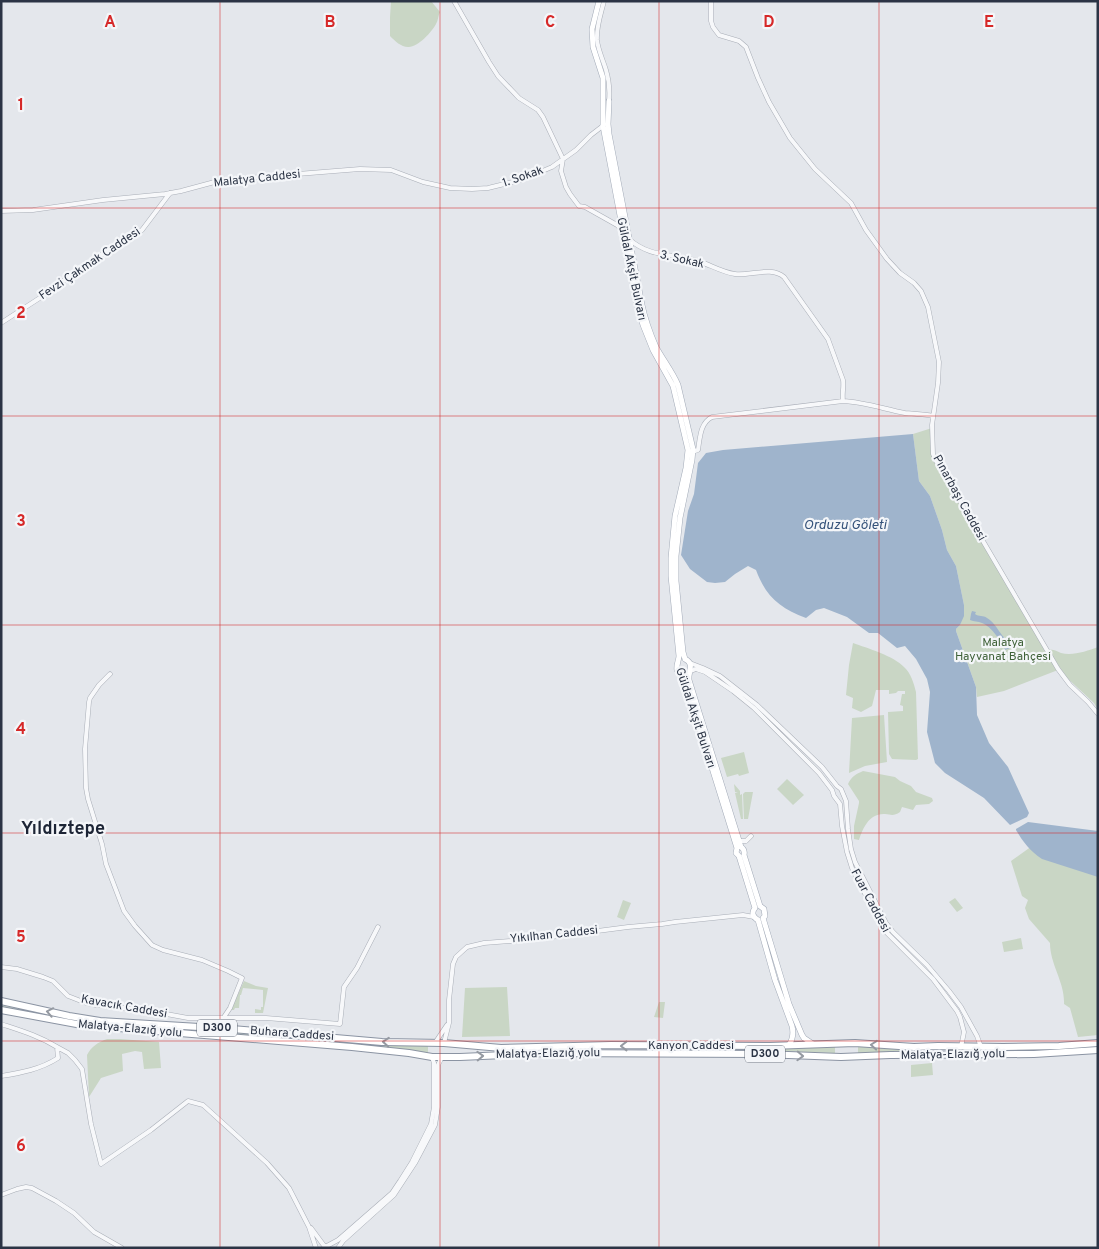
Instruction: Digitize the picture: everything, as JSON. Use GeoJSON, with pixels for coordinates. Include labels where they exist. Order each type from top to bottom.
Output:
{"type":"FeatureCollection","features":[{"type":"Feature","properties":{"kind":"highway","name":"Buhara Caddesi"},"geometry":{"type":"LineString","coordinates":[[1,1001],[86,1019],[381,1042],[435,1043]]}},
{"type":"Feature","properties":{"kind":"highway","name":"Malatya-Elazığ yolu"},"geometry":{"type":"LineString","coordinates":[[1,1010],[90,1026],[408,1052],[432,1057],[545,1053],[760,1054],[854,1057],[881,1055],[1034,1054],[1098,1050]]}},
{"type":"Feature","properties":{"kind":"highway","name":"Kanyon Caddesi"},"geometry":{"type":"LineString","coordinates":[[435,1043],[501,1048],[770,1046],[840,1043],[914,1047],[981,1047],[1059,1046],[1098,1043]]}},
{"type":"Feature","properties":{"kind":"highway"},"geometry":{"type":"LineString","coordinates":[[432,1057],[431,1051],[435,1043]]}},
{"type":"Feature","properties":{"kind":"highway"},"geometry":{"type":"LineString","coordinates":[[840,1043],[841,1057]]}},
{"type":"Feature","properties":{"kind":"highway"},"geometry":{"type":"LineString","coordinates":[[854,1057],[855,1043]]}},
{"type":"Feature","properties":{"kind":"highway"},"geometry":{"type":"LineString","coordinates":[[442,1057],[444,1044]]}},
{"type":"Feature","properties":{"kind":"main road","name":"Güldal Akşit Bulvarı"},"geometry":{"type":"LineString","coordinates":[[599,1],[592,30],[592,42],[603,78],[605,125],[642,325],[653,350],[673,386],[690,452]]}},
{"type":"Feature","properties":{"kind":"main road","name":"Güldal Akşit Bulvarı"},"geometry":{"type":"LineString","coordinates":[[609,101],[605,125],[645,318],[657,348],[678,385],[690,452],[676,556],[676,581],[683,652],[682,660],[677,668],[682,674],[739,848],[745,852],[741,855],[775,980],[793,1031],[793,1039],[789,1045]]}},
{"type":"Feature","properties":{"kind":"main road","name":"Güldal Akşit Bulvarı"},"geometry":{"type":"LineString","coordinates":[[682,660],[690,663],[689,680],[739,840],[739,848]]}},
{"type":"Feature","properties":{"kind":"main road","name":"Güldal Akşit Bulvarı"},"geometry":{"type":"LineString","coordinates":[[757,913],[796,1022],[804,1038],[813,1044]]}},
{"type":"Feature","properties":{"kind":"street","name":"3. Sokak"},"geometry":{"type":"LineString","coordinates":[[454,1],[488,62],[498,76],[519,98],[538,110],[544,117],[563,159],[561,171],[566,187],[579,206],[585,207],[617,225],[630,240],[652,253],[698,261],[724,272],[737,274],[772,272],[779,274],[784,278],[828,339],[843,380],[842,401]]}},
{"type":"Feature","properties":{"kind":"street"},"geometry":{"type":"LineString","coordinates":[[604,1],[597,40],[608,75],[609,101]]}},
{"type":"Feature","properties":{"kind":"street","name":"Pınarbaşı Caddesi"},"geometry":{"type":"LineString","coordinates":[[710,1],[713,27],[719,35],[739,41],[746,47],[769,102],[790,138],[815,169],[851,203],[866,230],[887,259],[900,273],[914,282],[922,291],[928,307],[939,362],[933,416],[932,448],[936,461],[949,480],[1058,670],[1070,685],[1092,705],[1098,714]]}},
{"type":"Feature","properties":{"kind":"street","name":"1. Sokak"},"geometry":{"type":"LineString","coordinates":[[423,182],[450,188],[472,189],[488,188],[521,180],[552,167],[576,150],[591,135],[605,125]]}},
{"type":"Feature","properties":{"kind":"street","name":"Malatya Caddesi"},"geometry":{"type":"LineString","coordinates":[[1,210],[33,210],[170,193],[222,180],[365,169],[391,170],[423,182]]}},
{"type":"Feature","properties":{"kind":"street","name":"Fevzi Çakmak Caddesi"},"geometry":{"type":"LineString","coordinates":[[1,323],[49,292],[77,270],[142,230],[170,193]]}},
{"type":"Feature","properties":{"kind":"street"},"geometry":{"type":"LineString","coordinates":[[690,452],[698,450],[701,432],[706,420],[712,417],[842,401],[933,416]]}},
{"type":"Feature","properties":{"kind":"street"},"geometry":{"type":"LineString","coordinates":[[690,663],[720,676],[757,704],[822,767],[843,793],[846,801],[851,849],[855,862],[886,923],[936,975],[961,1006],[981,1047]]}},
{"type":"Feature","properties":{"kind":"street","name":"Fuar Caddesi"},"geometry":{"type":"LineString","coordinates":[[690,672],[698,670],[705,672],[754,708],[819,773],[832,790],[840,804],[842,826],[852,868],[876,915],[889,936],[915,960],[941,989],[957,1011],[963,1030]]}},
{"type":"Feature","properties":{"kind":"street"},"geometry":{"type":"LineString","coordinates":[[682,674],[690,672]]}},
{"type":"Feature","properties":{"kind":"street"},"geometry":{"type":"LineString","coordinates":[[110,674],[99,684],[90,698],[85,731],[86,788],[106,864],[126,915],[143,937],[152,945],[202,960],[242,978],[230,1008],[224,1017]]}},
{"type":"Feature","properties":{"kind":"street"},"geometry":{"type":"LineString","coordinates":[[832,790],[836,786]]}},
{"type":"Feature","properties":{"kind":"street"},"geometry":{"type":"LineString","coordinates":[[739,840],[746,841],[751,836]]}},
{"type":"Feature","properties":{"kind":"street","name":"Yıkılhan Caddesi"},"geometry":{"type":"LineString","coordinates":[[444,1044],[449,1023],[449,1000],[453,964],[456,957],[467,947],[484,942],[536,939],[757,913]]}},
{"type":"Feature","properties":{"kind":"street","name":"Kavacık Caddesi"},"geometry":{"type":"LineString","coordinates":[[1,967],[24,971],[48,979],[68,996],[86,1003],[188,1018],[266,1018],[340,1024],[344,987],[357,968],[378,927]]}},
{"type":"Feature","properties":{"kind":"street"},"geometry":{"type":"LineString","coordinates":[[188,1018],[188,1027]]}},
{"type":"Feature","properties":{"kind":"street"},"geometry":{"type":"LineString","coordinates":[[435,1043],[449,1023]]}},
{"type":"Feature","properties":{"kind":"street"},"geometry":{"type":"LineString","coordinates":[[1,1024],[36,1035],[68,1053],[82,1069],[91,1124],[102,1164],[112,1155],[152,1130],[188,1100],[203,1105],[267,1163],[290,1188],[309,1227],[316,1248]]}},
{"type":"Feature","properties":{"kind":"street"},"geometry":{"type":"LineString","coordinates":[[960,1047],[963,1030],[967,1027],[973,1028]]}},
{"type":"Feature","properties":{"kind":"street"},"geometry":{"type":"LineString","coordinates":[[1,1076],[48,1064],[58,1058],[57,1047]]}},
{"type":"Feature","properties":{"kind":"street"},"geometry":{"type":"LineString","coordinates":[[320,1248],[327,1247],[338,1240],[392,1193],[412,1162],[431,1124],[434,1107],[432,1057]]}},
{"type":"Feature","properties":{"kind":"street"},"geometry":{"type":"LineString","coordinates":[[338,1248],[343,1241],[394,1195],[419,1156],[435,1124],[438,1107],[438,1065],[442,1057]]}},
{"type":"Feature","properties":{"kind":"street"},"geometry":{"type":"LineString","coordinates":[[1,1195],[17,1189],[32,1188],[56,1201],[74,1213],[94,1232],[122,1248]]}},
{"type":"Feature","properties":{"kind":"street"},"geometry":{"type":"LineString","coordinates":[[309,1227],[327,1247]]}},
{"type":"Feature","properties":{"kind":"green space"},"geometry":{"type":"Polygon","coordinates":[[[391,1],[431,1],[440,12],[437,23],[424,39],[416,45],[412,47],[403,46],[390,36],[391,1]]]}},
{"type":"Feature","properties":{"kind":"green space","name":"Malatya Hayvanat Bahçesi"},"geometry":{"type":"Polygon","coordinates":[[[932,428],[934,458],[944,472],[1058,670],[1004,691],[977,697],[976,687],[956,631],[960,625],[964,605],[956,566],[947,550],[930,496],[919,481],[913,434],[932,428]]]}},
{"type":"Feature","properties":{"kind":"green space"},"geometry":{"type":"Polygon","coordinates":[[[853,643],[894,659],[910,675],[916,692],[918,759],[892,759],[889,754],[888,712],[903,711],[903,706],[900,705],[902,694],[905,694],[905,691],[889,694],[889,690],[876,690],[872,706],[861,712],[852,708],[853,698],[846,695],[853,643]]]}},
{"type":"Feature","properties":{"kind":"green space"},"geometry":{"type":"Polygon","coordinates":[[[1098,647],[1098,710],[1094,703],[1065,676],[1049,650],[1070,654],[1098,647]]]}},
{"type":"Feature","properties":{"kind":"green space"},"geometry":{"type":"Polygon","coordinates":[[[884,715],[887,762],[865,766],[849,773],[852,718],[884,715]]]}},
{"type":"Feature","properties":{"kind":"green space"},"geometry":{"type":"Polygon","coordinates":[[[744,752],[749,773],[727,777],[721,758],[744,752]]]}},
{"type":"Feature","properties":{"kind":"green space"},"geometry":{"type":"Polygon","coordinates":[[[863,771],[895,777],[911,786],[916,792],[932,798],[933,801],[929,804],[916,805],[913,810],[902,807],[900,812],[893,815],[879,814],[868,822],[859,840],[854,839],[854,826],[859,801],[848,784],[854,776],[863,771]]]}},
{"type":"Feature","properties":{"kind":"green space"},"geometry":{"type":"Polygon","coordinates":[[[787,779],[804,795],[793,805],[777,789],[787,779]]]}},
{"type":"Feature","properties":{"kind":"green space"},"geometry":{"type":"Polygon","coordinates":[[[734,784],[740,791],[740,795],[742,794],[743,819],[741,819],[735,793],[738,792],[735,792],[734,784]]]}},
{"type":"Feature","properties":{"kind":"green space"},"geometry":{"type":"Polygon","coordinates":[[[745,792],[753,792],[748,819],[744,819],[743,794],[745,792]]]}},
{"type":"Feature","properties":{"kind":"green space"},"geometry":{"type":"Polygon","coordinates":[[[1032,846],[1098,871],[1098,1035],[1078,1037],[1070,1008],[1064,1004],[1064,996],[1052,959],[1050,943],[1029,919],[1025,908],[1028,900],[1022,896],[1011,861],[1032,846]]]}},
{"type":"Feature","properties":{"kind":"green space"},"geometry":{"type":"Polygon","coordinates":[[[955,898],[963,908],[957,912],[949,902],[955,898]]]}},
{"type":"Feature","properties":{"kind":"green space"},"geometry":{"type":"Polygon","coordinates":[[[623,900],[631,903],[624,920],[617,917],[623,900]]]}},
{"type":"Feature","properties":{"kind":"green space"},"geometry":{"type":"Polygon","coordinates":[[[1021,938],[1023,949],[1004,952],[1002,942],[1021,938]]]}},
{"type":"Feature","properties":{"kind":"green space"},"geometry":{"type":"Polygon","coordinates":[[[244,981],[268,988],[263,1013],[255,1013],[255,1009],[261,1010],[261,1007],[263,1007],[263,990],[243,988],[240,995],[239,1008],[231,1010],[244,981]]]}},
{"type":"Feature","properties":{"kind":"green space"},"geometry":{"type":"Polygon","coordinates":[[[507,987],[510,1036],[462,1037],[465,988],[507,987]]]}},
{"type":"Feature","properties":{"kind":"green space"},"geometry":{"type":"Polygon","coordinates":[[[659,1002],[665,1002],[663,1018],[654,1017],[659,1002]]]}},
{"type":"Feature","properties":{"kind":"green space"},"geometry":{"type":"Polygon","coordinates":[[[1,1005],[52,1016],[94,1022],[428,1046],[428,1054],[297,1039],[94,1024],[51,1018],[1,1007],[1,1005]]]}},
{"type":"Feature","properties":{"kind":"green space"},"geometry":{"type":"Polygon","coordinates":[[[107,1039],[159,1042],[161,1068],[144,1069],[142,1052],[135,1051],[122,1054],[123,1071],[101,1078],[89,1097],[87,1055],[95,1045],[107,1039]]]}},
{"type":"Feature","properties":{"kind":"green space"},"geometry":{"type":"Polygon","coordinates":[[[835,1045],[835,1053],[779,1051],[779,1048],[835,1045]]]}},
{"type":"Feature","properties":{"kind":"green space"},"geometry":{"type":"Polygon","coordinates":[[[858,1045],[919,1049],[919,1051],[858,1053],[858,1045]]]}},
{"type":"Feature","properties":{"kind":"green space"},"geometry":{"type":"Polygon","coordinates":[[[932,1063],[933,1075],[911,1077],[911,1065],[932,1063]]]}},
{"type":"Feature","properties":{"kind":"water","name":"Orduzu Göleti"},"geometry":{"type":"Polygon","coordinates":[[[913,434],[919,481],[930,496],[947,550],[956,566],[964,605],[964,616],[956,631],[976,687],[977,715],[989,743],[1008,767],[1029,813],[1027,817],[1010,825],[984,798],[945,773],[935,763],[927,732],[930,692],[927,679],[916,659],[905,646],[897,648],[878,633],[869,633],[847,617],[824,608],[816,610],[806,618],[781,606],[764,587],[756,570],[748,566],[725,582],[707,582],[690,569],[681,555],[688,511],[694,494],[698,463],[706,453],[913,434]]]}},
{"type":"Feature","properties":{"kind":"water"},"geometry":{"type":"Polygon","coordinates":[[[972,611],[976,612],[976,615],[986,617],[991,621],[1005,639],[1015,646],[1005,650],[989,627],[980,622],[970,620],[972,611]]]}},
{"type":"Feature","properties":{"kind":"water"},"geometry":{"type":"Polygon","coordinates":[[[1028,822],[1098,831],[1098,877],[1042,859],[1038,856],[1027,846],[1016,830],[1028,822]]]}},
{"type":"Feature","properties":{"kind":"district","name":"Yıldıztepe"},"geometry":{"type":"Point","coordinates":[63,829]}}]}
